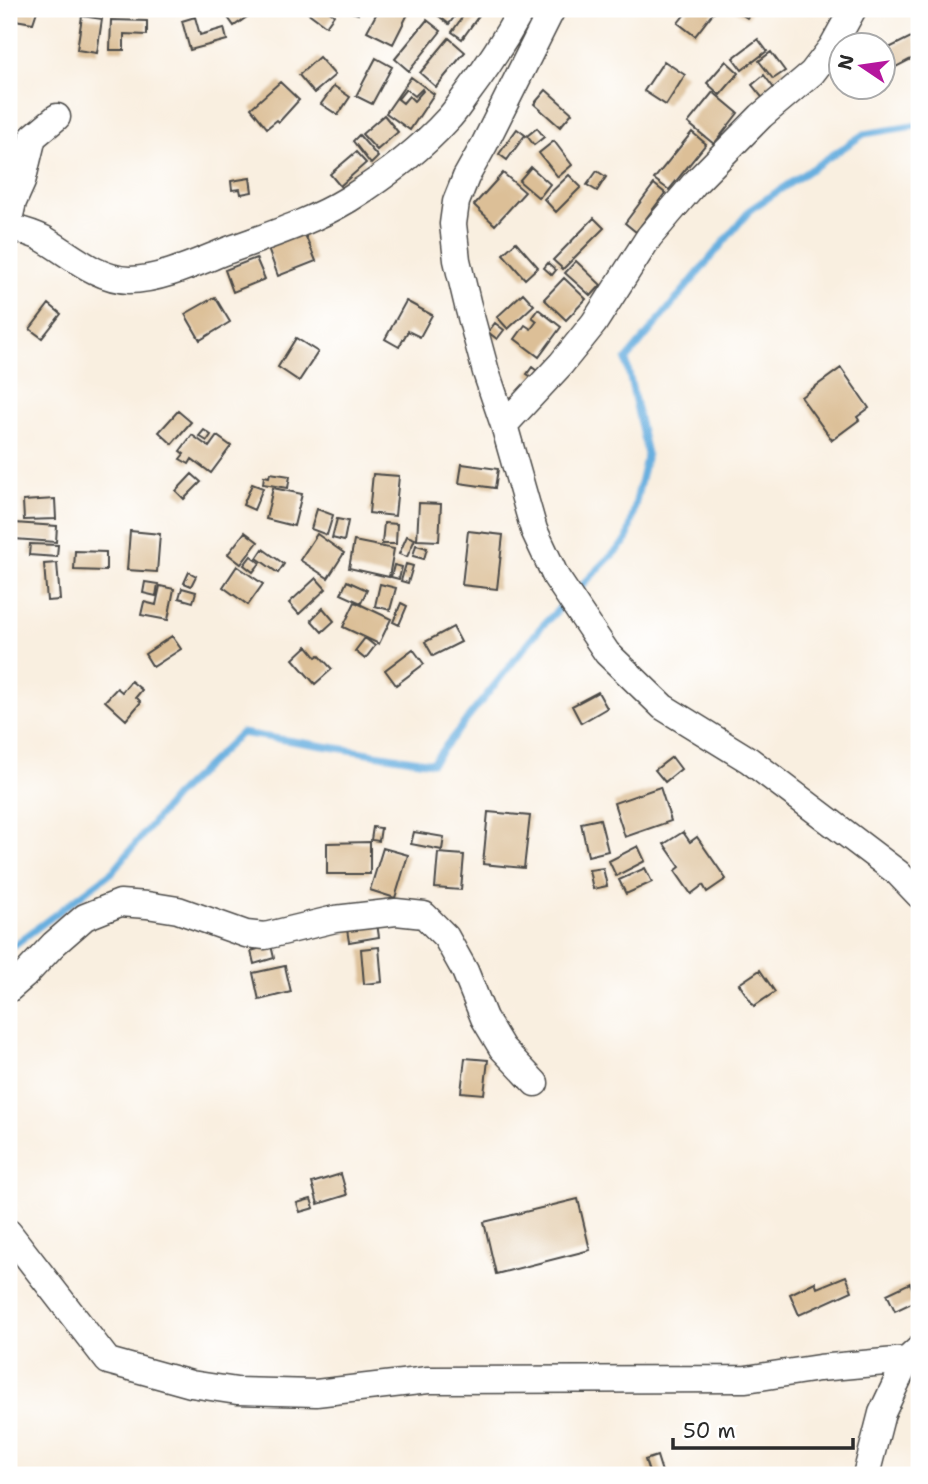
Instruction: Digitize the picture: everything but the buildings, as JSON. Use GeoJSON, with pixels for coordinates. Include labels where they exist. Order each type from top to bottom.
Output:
{"type":"FeatureCollection","features":[{"type":"Feature","properties":{"kind":"street"},"geometry":{"type":"LineString","coordinates":[[9,228],[43,238],[86,266],[109,276],[129,280],[152,277],[183,267],[295,226],[347,200],[388,172],[449,119],[502,45],[522,9]]}},
{"type":"Feature","properties":{"kind":"street"},"geometry":{"type":"LineString","coordinates":[[552,9],[466,177],[456,202],[453,224],[462,283],[534,530],[556,578],[607,653],[663,707],[749,760],[888,866],[919,895]]}},
{"type":"Feature","properties":{"kind":"street"},"geometry":{"type":"LineString","coordinates":[[504,425],[561,364],[594,323],[649,237],[694,184],[761,116],[811,73],[832,47],[853,9]]}},
{"type":"Feature","properties":{"kind":"street"},"geometry":{"type":"LineString","coordinates":[[9,220],[33,137],[57,117]]}},
{"type":"Feature","properties":{"kind":"street"},"geometry":{"type":"LineString","coordinates":[[9,989],[85,917],[120,903],[178,910],[246,934],[265,936],[335,919],[396,912],[424,915],[446,937],[465,971],[484,1018],[502,1048],[535,1083]]}},
{"type":"Feature","properties":{"kind":"street"},"geometry":{"type":"LineString","coordinates":[[9,1233],[108,1361],[191,1384],[237,1391],[316,1393],[428,1380],[746,1378],[913,1355]]}},
{"type":"Feature","properties":{"kind":"street"},"geometry":{"type":"LineString","coordinates":[[866,1475],[882,1413],[913,1355]]}},
{"type":"Feature","properties":{"kind":"waterway"},"geometry":{"type":"LineString","coordinates":[[9,949],[113,871],[174,797],[241,733],[432,763],[541,627],[627,540],[647,454],[626,360],[751,209],[864,134],[919,125]]}}]}
